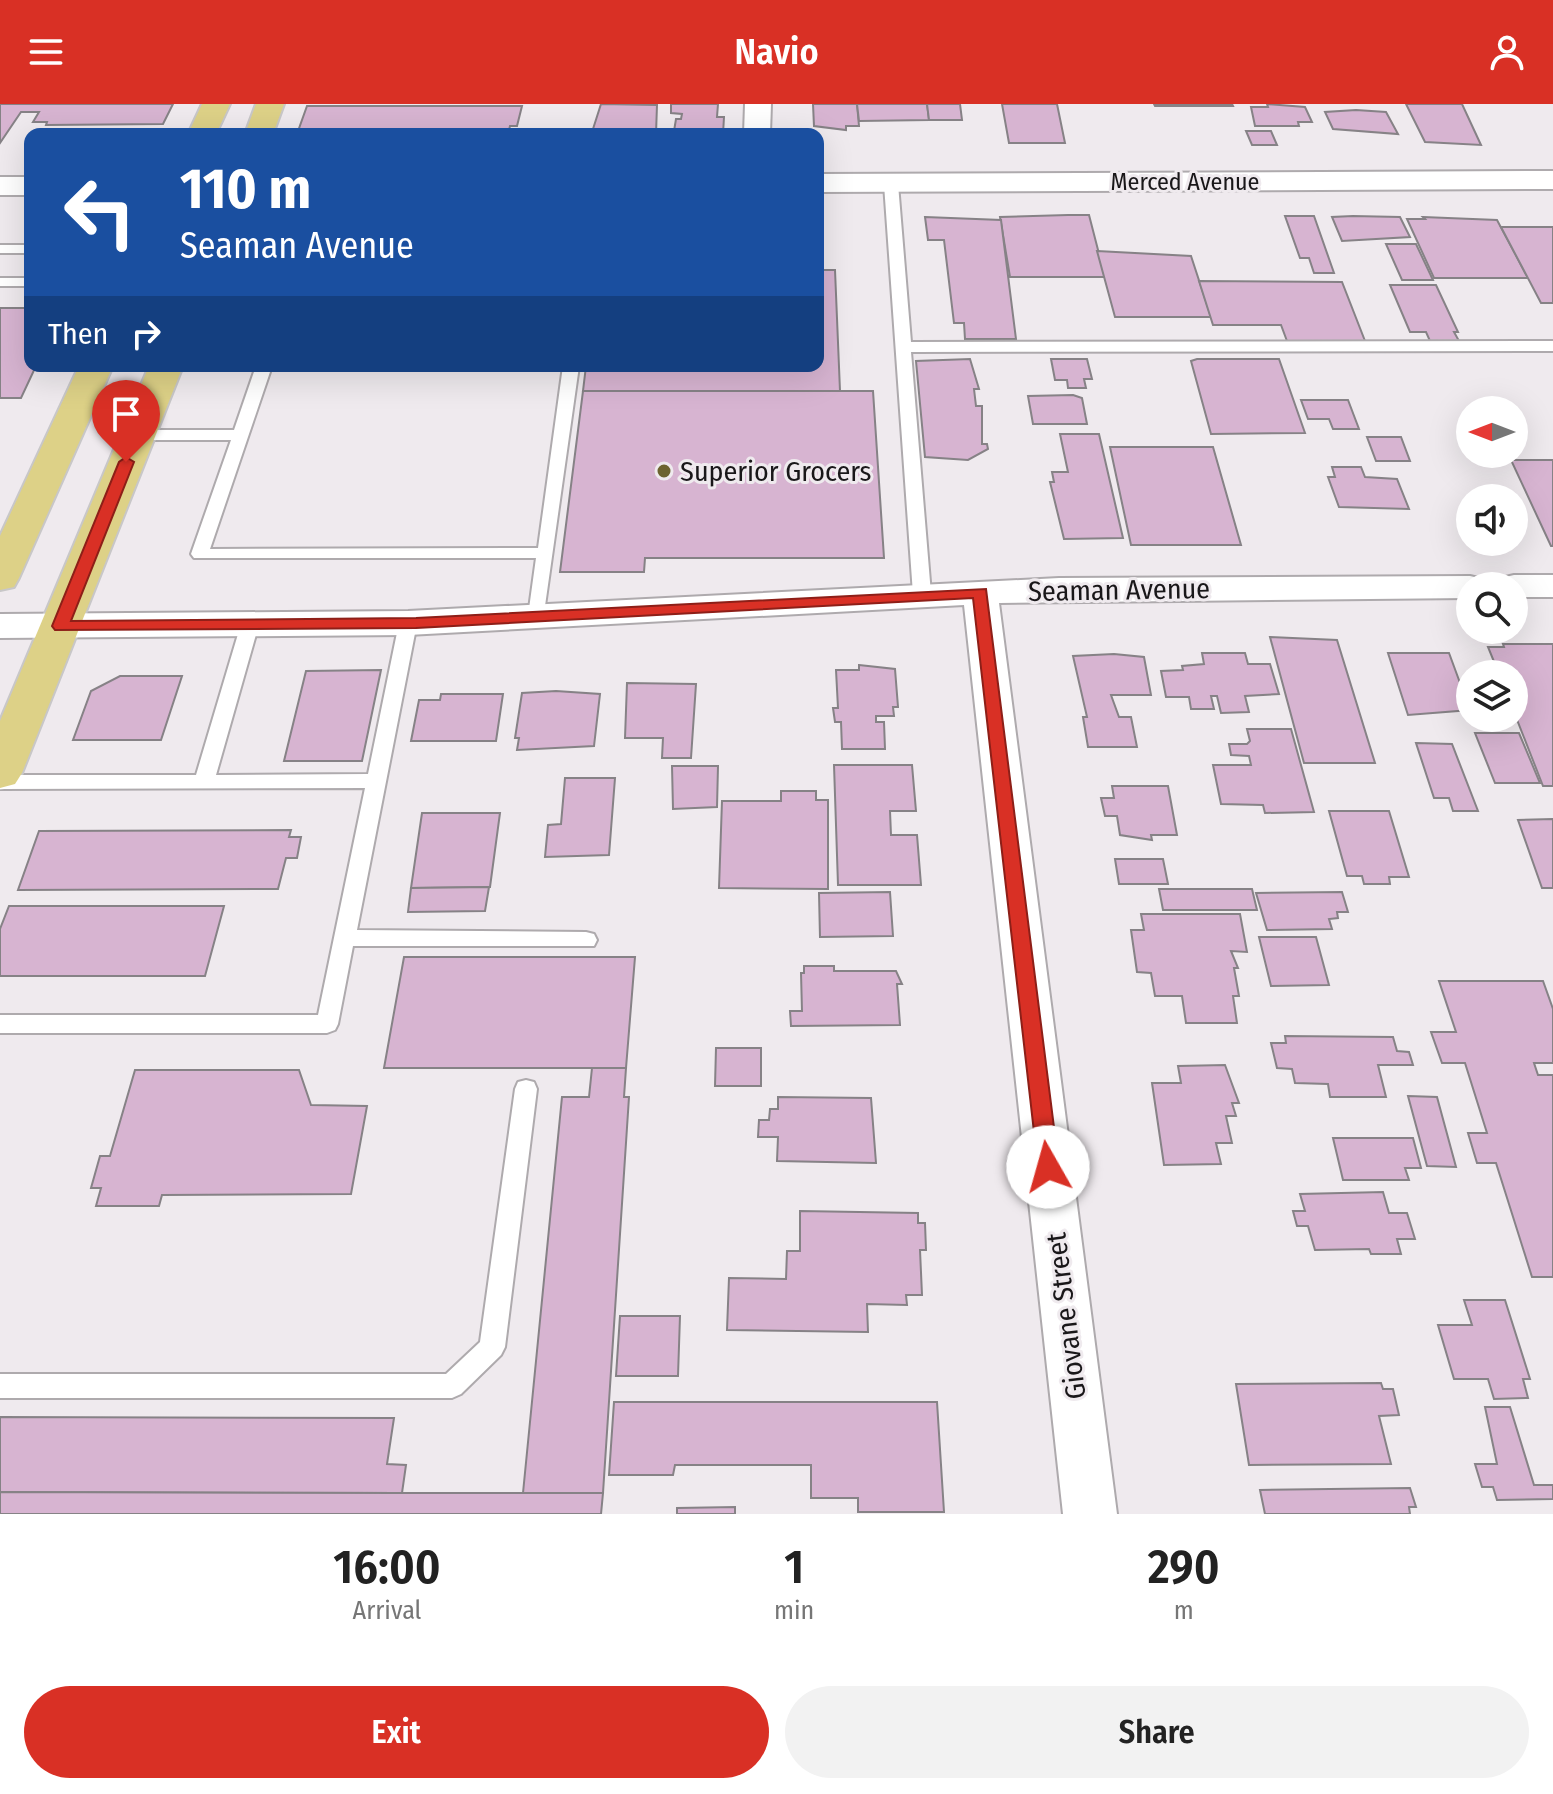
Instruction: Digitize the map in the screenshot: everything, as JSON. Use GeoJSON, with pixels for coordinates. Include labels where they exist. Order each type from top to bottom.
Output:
{"type":"FeatureCollection","features":[{"type":"Feature","properties":{"kind":"main road"},"geometry":{"type":"LineString","coordinates":[[205,128],[216,104]]}},
{"type":"Feature","properties":{"kind":"main road"},"geometry":{"type":"LineString","coordinates":[[261,128],[270,104]]}},
{"type":"Feature","properties":{"kind":"main road"},"geometry":{"type":"LineString","coordinates":[[0,578],[93,372]]}},
{"type":"Feature","properties":{"kind":"main road"},"geometry":{"type":"LineString","coordinates":[[0,773],[12,714],[60,626],[163,372]]}},
{"type":"Feature","properties":{"kind":"street"},"geometry":{"type":"LineString","coordinates":[[757,128],[758,104]]}},
{"type":"Feature","properties":{"kind":"street","name":"Merced Avenue"},"geometry":{"type":"LineString","coordinates":[[824,183],[1553,180]]}},
{"type":"Feature","properties":{"kind":"street"},"geometry":{"type":"LineString","coordinates":[[0,186],[24,186]]}},
{"type":"Feature","properties":{"kind":"street"},"geometry":{"type":"LineString","coordinates":[[1528,586],[1553,586]]}},
{"type":"Feature","properties":{"kind":"street","name":"Seaman Avenue"},"geometry":{"type":"LineString","coordinates":[[0,626],[408,623],[1059,589],[1456,587]]}},
{"type":"Feature","properties":{"kind":"street","name":"Giovane Street"},"geometry":{"type":"LineString","coordinates":[[980,593],[1090,1514]]}},
{"type":"Feature","properties":{"kind":"lane"},"geometry":{"type":"LineString","coordinates":[[891,184],[922,594]]}},
{"type":"Feature","properties":{"kind":"lane"},"geometry":{"type":"LineString","coordinates":[[0,249],[24,249]]}},
{"type":"Feature","properties":{"kind":"lane"},"geometry":{"type":"LineString","coordinates":[[0,282],[24,282]]}},
{"type":"Feature","properties":{"kind":"lane"},"geometry":{"type":"LineString","coordinates":[[901,347],[1553,346]]}},
{"type":"Feature","properties":{"kind":"lane"},"geometry":{"type":"LineString","coordinates":[[262,372],[200,554],[545,553]]}},
{"type":"Feature","properties":{"kind":"lane"},"geometry":{"type":"LineString","coordinates":[[537,616],[570,372]]}},
{"type":"Feature","properties":{"kind":"lane"},"geometry":{"type":"LineString","coordinates":[[137,435],[240,435]]}},
{"type":"Feature","properties":{"kind":"lane"},"geometry":{"type":"LineString","coordinates":[[0,1024],[327,1024],[408,623]]}},
{"type":"Feature","properties":{"kind":"lane"},"geometry":{"type":"LineString","coordinates":[[204,782],[250,624]]}},
{"type":"Feature","properties":{"kind":"lane"},"geometry":{"type":"LineString","coordinates":[[0,782],[376,781]]}},
{"type":"Feature","properties":{"kind":"lane"},"geometry":{"type":"LineString","coordinates":[[345,938],[586,940]]}},
{"type":"Feature","properties":{"kind":"lane"},"geometry":{"type":"LineString","coordinates":[[0,1386],[452,1386],[492,1347],[526,1089]]}},
{"type":"Feature","properties":{"kind":"building"},"geometry":{"type":"Polygon","coordinates":[[[0,104],[173,104],[163,124],[46,125],[47,122],[33,122],[39,112],[21,112],[0,143],[0,104]]]}},
{"type":"Feature","properties":{"kind":"building"},"geometry":{"type":"Polygon","coordinates":[[[601,104],[657,105],[656,128],[593,128],[601,104]]]}},
{"type":"Feature","properties":{"kind":"building"},"geometry":{"type":"Polygon","coordinates":[[[671,104],[718,104],[717,117],[724,117],[723,128],[674,128],[676,119],[681,119],[682,114],[671,113],[671,104]]]}},
{"type":"Feature","properties":{"kind":"building"},"geometry":{"type":"Polygon","coordinates":[[[813,104],[857,104],[859,126],[846,126],[846,130],[814,126],[813,104]]]}},
{"type":"Feature","properties":{"kind":"building"},"geometry":{"type":"Polygon","coordinates":[[[857,104],[927,104],[929,120],[859,121],[857,104]]]}},
{"type":"Feature","properties":{"kind":"building"},"geometry":{"type":"Polygon","coordinates":[[[927,104],[960,104],[962,120],[929,120],[927,104]]]}},
{"type":"Feature","properties":{"kind":"building"},"geometry":{"type":"Polygon","coordinates":[[[1002,104],[1057,104],[1065,143],[1009,143],[1002,104]]]}},
{"type":"Feature","properties":{"kind":"building"},"geometry":{"type":"Polygon","coordinates":[[[1232,104],[1233,106],[1155,106],[1232,104]]]}},
{"type":"Feature","properties":{"kind":"building"},"geometry":{"type":"Polygon","coordinates":[[[1267,104],[1305,107],[1312,122],[1298,122],[1299,126],[1255,126],[1251,107],[1268,107],[1267,104]]]}},
{"type":"Feature","properties":{"kind":"building"},"geometry":{"type":"Polygon","coordinates":[[[1406,104],[1462,104],[1481,145],[1425,142],[1406,104]]]}},
{"type":"Feature","properties":{"kind":"building"},"geometry":{"type":"Polygon","coordinates":[[[307,106],[522,106],[517,126],[510,128],[299,128],[307,106]]]}},
{"type":"Feature","properties":{"kind":"building"},"geometry":{"type":"Polygon","coordinates":[[[1325,112],[1386,112],[1398,134],[1333,129],[1325,112]]]}},
{"type":"Feature","properties":{"kind":"building"},"geometry":{"type":"Polygon","coordinates":[[[1246,131],[1271,131],[1277,145],[1252,145],[1246,131]]]}},
{"type":"Feature","properties":{"kind":"building"},"geometry":{"type":"Polygon","coordinates":[[[1089,215],[1105,277],[1010,277],[1000,217],[1089,215]]]}},
{"type":"Feature","properties":{"kind":"building"},"geometry":{"type":"Polygon","coordinates":[[[1285,216],[1314,216],[1334,273],[1314,273],[1309,258],[1300,258],[1285,216]]]}},
{"type":"Feature","properties":{"kind":"building"},"geometry":{"type":"Polygon","coordinates":[[[925,217],[1001,220],[1016,339],[965,339],[964,323],[954,323],[944,240],[928,240],[925,217]]]}},
{"type":"Feature","properties":{"kind":"building"},"geometry":{"type":"Polygon","coordinates":[[[1332,217],[1400,217],[1410,237],[1342,241],[1332,217]]]}},
{"type":"Feature","properties":{"kind":"building"},"geometry":{"type":"Polygon","coordinates":[[[1423,217],[1497,220],[1528,278],[1434,278],[1407,219],[1425,219],[1423,217]]]}},
{"type":"Feature","properties":{"kind":"building"},"geometry":{"type":"Polygon","coordinates":[[[1501,227],[1553,227],[1553,303],[1541,303],[1501,227]]]}},
{"type":"Feature","properties":{"kind":"building"},"geometry":{"type":"Polygon","coordinates":[[[1386,244],[1416,244],[1433,280],[1402,280],[1386,244]]]}},
{"type":"Feature","properties":{"kind":"building"},"geometry":{"type":"Polygon","coordinates":[[[1097,251],[1191,256],[1211,317],[1115,317],[1097,251]]]}},
{"type":"Feature","properties":{"kind":"building"},"geometry":{"type":"Polygon","coordinates":[[[824,270],[835,270],[840,391],[583,391],[585,372],[824,372],[824,270]]]}},
{"type":"Feature","properties":{"kind":"building"},"geometry":{"type":"Polygon","coordinates":[[[1199,281],[1342,282],[1365,341],[1287,341],[1281,325],[1213,325],[1199,281]]]}},
{"type":"Feature","properties":{"kind":"building"},"geometry":{"type":"Polygon","coordinates":[[[1390,285],[1436,285],[1458,332],[1454,332],[1459,341],[1430,341],[1426,332],[1410,332],[1390,285]]]}},
{"type":"Feature","properties":{"kind":"building"},"geometry":{"type":"Polygon","coordinates":[[[0,308],[24,308],[24,372],[33,372],[21,398],[0,398],[0,308]]]}},
{"type":"Feature","properties":{"kind":"building"},"geometry":{"type":"Polygon","coordinates":[[[970,359],[979,389],[974,389],[976,406],[982,406],[982,444],[987,444],[988,449],[968,460],[925,457],[916,361],[970,359]]]}},
{"type":"Feature","properties":{"kind":"building"},"geometry":{"type":"Polygon","coordinates":[[[1051,359],[1087,359],[1092,379],[1084,379],[1086,388],[1068,388],[1067,380],[1055,380],[1051,359]]]}},
{"type":"Feature","properties":{"kind":"building"},"geometry":{"type":"Polygon","coordinates":[[[1279,359],[1305,433],[1211,434],[1191,361],[1279,359]]]}},
{"type":"Feature","properties":{"kind":"building"},"geometry":{"type":"Polygon","coordinates":[[[583,391],[873,391],[884,558],[645,558],[644,572],[560,572],[583,391]]]}},
{"type":"Feature","properties":{"kind":"building"},"geometry":{"type":"Polygon","coordinates":[[[1073,395],[1082,398],[1087,424],[1033,424],[1028,396],[1073,395]]]}},
{"type":"Feature","properties":{"kind":"building"},"geometry":{"type":"Polygon","coordinates":[[[1301,400],[1348,400],[1359,429],[1333,429],[1329,419],[1308,419],[1301,400]]]}},
{"type":"Feature","properties":{"kind":"building"},"geometry":{"type":"Polygon","coordinates":[[[1060,434],[1099,434],[1123,538],[1064,539],[1050,482],[1054,482],[1052,472],[1068,472],[1060,434]]]}},
{"type":"Feature","properties":{"kind":"building"},"geometry":{"type":"Polygon","coordinates":[[[1367,437],[1401,437],[1410,461],[1376,461],[1367,437]]]}},
{"type":"Feature","properties":{"kind":"building"},"geometry":{"type":"Polygon","coordinates":[[[1110,447],[1213,447],[1241,545],[1131,545],[1110,447]]]}},
{"type":"Feature","properties":{"kind":"building"},"geometry":{"type":"Polygon","coordinates":[[[1528,460],[1553,460],[1553,546],[1528,497],[1528,484],[1522,484],[1515,468],[1528,468],[1528,460]]]}},
{"type":"Feature","properties":{"kind":"building"},"geometry":{"type":"Polygon","coordinates":[[[1332,467],[1361,467],[1365,477],[1397,479],[1409,509],[1339,507],[1328,477],[1335,477],[1332,467]]]}},
{"type":"Feature","properties":{"kind":"building"},"geometry":{"type":"Polygon","coordinates":[[[1270,637],[1337,640],[1375,763],[1304,763],[1270,637]]]}},
{"type":"Feature","properties":{"kind":"building"},"geometry":{"type":"Polygon","coordinates":[[[1503,644],[1553,644],[1553,786],[1543,786],[1522,732],[1528,732],[1528,660],[1493,660],[1488,647],[1504,647],[1503,644]]]}},
{"type":"Feature","properties":{"kind":"building"},"geometry":{"type":"Polygon","coordinates":[[[1202,653],[1245,653],[1248,664],[1270,664],[1279,694],[1245,696],[1249,712],[1221,713],[1217,696],[1211,696],[1214,709],[1191,709],[1189,697],[1166,697],[1161,671],[1183,670],[1182,666],[1204,664],[1202,653]]]}},
{"type":"Feature","properties":{"kind":"building"},"geometry":{"type":"Polygon","coordinates":[[[1388,653],[1449,653],[1456,672],[1456,711],[1408,715],[1388,653]]]}},
{"type":"Feature","properties":{"kind":"building"},"geometry":{"type":"Polygon","coordinates":[[[1114,654],[1144,657],[1151,695],[1111,695],[1119,717],[1131,717],[1137,747],[1088,747],[1083,717],[1087,717],[1073,656],[1114,654]]]}},
{"type":"Feature","properties":{"kind":"building"},"geometry":{"type":"Polygon","coordinates":[[[859,665],[895,669],[898,707],[893,707],[894,716],[876,716],[876,722],[884,722],[885,749],[842,749],[841,722],[835,722],[833,708],[838,708],[836,670],[859,670],[859,665]]]}},
{"type":"Feature","properties":{"kind":"building"},"geometry":{"type":"Polygon","coordinates":[[[381,670],[362,761],[284,761],[306,671],[381,670]]]}},
{"type":"Feature","properties":{"kind":"building"},"geometry":{"type":"Polygon","coordinates":[[[120,676],[182,676],[161,740],[73,740],[91,691],[120,676]]]}},
{"type":"Feature","properties":{"kind":"building"},"geometry":{"type":"Polygon","coordinates":[[[627,683],[696,684],[691,758],[662,758],[663,738],[625,738],[627,683]]]}},
{"type":"Feature","properties":{"kind":"building"},"geometry":{"type":"Polygon","coordinates":[[[556,691],[600,694],[594,746],[517,750],[519,738],[515,738],[522,693],[556,691]]]}},
{"type":"Feature","properties":{"kind":"building"},"geometry":{"type":"Polygon","coordinates":[[[441,694],[503,694],[496,741],[411,741],[419,700],[440,700],[441,694]]]}},
{"type":"Feature","properties":{"kind":"building"},"geometry":{"type":"Polygon","coordinates":[[[1247,729],[1291,729],[1314,812],[1265,813],[1263,805],[1221,804],[1213,765],[1251,765],[1249,756],[1231,755],[1229,744],[1247,744],[1250,741],[1247,729]]]}},
{"type":"Feature","properties":{"kind":"building"},"geometry":{"type":"Polygon","coordinates":[[[1475,733],[1519,733],[1540,783],[1495,783],[1475,733]]]}},
{"type":"Feature","properties":{"kind":"building"},"geometry":{"type":"Polygon","coordinates":[[[1416,743],[1452,744],[1478,811],[1453,811],[1449,798],[1434,798],[1416,743]]]}},
{"type":"Feature","properties":{"kind":"building"},"geometry":{"type":"Polygon","coordinates":[[[834,765],[912,765],[916,811],[890,811],[891,835],[917,835],[921,885],[838,885],[834,765]]]}},
{"type":"Feature","properties":{"kind":"building"},"geometry":{"type":"Polygon","coordinates":[[[672,766],[718,766],[717,807],[673,809],[672,766]]]}},
{"type":"Feature","properties":{"kind":"building"},"geometry":{"type":"Polygon","coordinates":[[[565,778],[615,778],[609,855],[545,857],[548,825],[561,824],[565,778]]]}},
{"type":"Feature","properties":{"kind":"building"},"geometry":{"type":"Polygon","coordinates":[[[1112,786],[1168,786],[1177,835],[1151,835],[1152,840],[1120,835],[1117,816],[1105,816],[1101,798],[1114,798],[1112,786]]]}},
{"type":"Feature","properties":{"kind":"building"},"geometry":{"type":"Polygon","coordinates":[[[781,791],[816,791],[816,800],[828,800],[828,889],[719,888],[722,801],[781,801],[781,791]]]}},
{"type":"Feature","properties":{"kind":"building"},"geometry":{"type":"Polygon","coordinates":[[[1329,811],[1389,811],[1409,877],[1389,877],[1390,884],[1364,884],[1362,876],[1347,876],[1329,811]]]}},
{"type":"Feature","properties":{"kind":"building"},"geometry":{"type":"Polygon","coordinates":[[[422,813],[500,813],[490,887],[411,888],[422,813]]]}},
{"type":"Feature","properties":{"kind":"building"},"geometry":{"type":"Polygon","coordinates":[[[1553,819],[1553,888],[1542,888],[1518,820],[1553,819]]]}},
{"type":"Feature","properties":{"kind":"building"},"geometry":{"type":"Polygon","coordinates":[[[291,830],[289,837],[301,837],[297,858],[286,858],[278,889],[18,890],[39,831],[291,830]]]}},
{"type":"Feature","properties":{"kind":"building"},"geometry":{"type":"Polygon","coordinates":[[[1115,859],[1163,859],[1168,884],[1119,884],[1115,859]]]}},
{"type":"Feature","properties":{"kind":"building"},"geometry":{"type":"Polygon","coordinates":[[[489,887],[485,911],[408,912],[411,888],[489,887]]]}},
{"type":"Feature","properties":{"kind":"building"},"geometry":{"type":"Polygon","coordinates":[[[1159,889],[1252,889],[1257,910],[1163,910],[1159,889]]]}},
{"type":"Feature","properties":{"kind":"building"},"geometry":{"type":"Polygon","coordinates":[[[890,892],[893,936],[820,937],[819,893],[890,892]]]}},
{"type":"Feature","properties":{"kind":"building"},"geometry":{"type":"Polygon","coordinates":[[[1342,892],[1348,912],[1337,912],[1338,918],[1329,919],[1332,929],[1267,930],[1256,893],[1342,892]]]}},
{"type":"Feature","properties":{"kind":"building"},"geometry":{"type":"Polygon","coordinates":[[[9,906],[224,906],[205,976],[0,976],[0,929],[9,906]]]}},
{"type":"Feature","properties":{"kind":"building"},"geometry":{"type":"Polygon","coordinates":[[[1141,914],[1240,914],[1247,952],[1231,951],[1238,968],[1234,968],[1239,996],[1233,996],[1237,1023],[1186,1023],[1182,996],[1155,996],[1151,973],[1137,972],[1131,930],[1144,930],[1141,914]]]}},
{"type":"Feature","properties":{"kind":"building"},"geometry":{"type":"Polygon","coordinates":[[[1259,937],[1316,937],[1329,985],[1271,986],[1259,937]]]}},
{"type":"Feature","properties":{"kind":"building"},"geometry":{"type":"Polygon","coordinates":[[[404,957],[635,957],[626,1068],[384,1068],[404,957]]]}},
{"type":"Feature","properties":{"kind":"building"},"geometry":{"type":"Polygon","coordinates":[[[804,966],[834,966],[834,971],[896,971],[902,984],[897,984],[900,1025],[791,1026],[790,1011],[802,1011],[801,973],[804,973],[804,966]]]}},
{"type":"Feature","properties":{"kind":"building"},"geometry":{"type":"Polygon","coordinates":[[[1439,981],[1543,981],[1553,1009],[1553,1063],[1534,1063],[1538,1075],[1553,1075],[1553,1277],[1532,1277],[1496,1163],[1477,1163],[1468,1133],[1487,1133],[1465,1063],[1442,1063],[1431,1032],[1456,1032],[1439,981]]]}},
{"type":"Feature","properties":{"kind":"building"},"geometry":{"type":"Polygon","coordinates":[[[1285,1036],[1393,1037],[1397,1051],[1409,1052],[1413,1065],[1378,1065],[1386,1097],[1330,1097],[1328,1084],[1295,1083],[1292,1069],[1277,1068],[1271,1043],[1286,1043],[1285,1036]]]}},
{"type":"Feature","properties":{"kind":"building"},"geometry":{"type":"Polygon","coordinates":[[[716,1048],[761,1048],[761,1086],[715,1086],[716,1048]]]}},
{"type":"Feature","properties":{"kind":"building"},"geometry":{"type":"Polygon","coordinates":[[[1225,1065],[1239,1103],[1232,1103],[1236,1116],[1226,1116],[1232,1143],[1216,1143],[1221,1164],[1164,1165],[1152,1083],[1181,1083],[1178,1066],[1225,1065]]]}},
{"type":"Feature","properties":{"kind":"building"},"geometry":{"type":"Polygon","coordinates":[[[592,1068],[626,1068],[624,1097],[629,1097],[603,1493],[523,1493],[562,1097],[589,1097],[592,1068]]]}},
{"type":"Feature","properties":{"kind":"building"},"geometry":{"type":"Polygon","coordinates":[[[135,1070],[299,1070],[311,1105],[367,1106],[351,1194],[162,1195],[159,1206],[96,1206],[101,1188],[91,1188],[100,1156],[110,1156],[135,1070]]]}},
{"type":"Feature","properties":{"kind":"building"},"geometry":{"type":"Polygon","coordinates":[[[1408,1096],[1437,1097],[1456,1167],[1427,1166],[1408,1096]]]}},
{"type":"Feature","properties":{"kind":"building"},"geometry":{"type":"Polygon","coordinates":[[[778,1097],[871,1098],[876,1163],[777,1161],[778,1137],[758,1137],[759,1120],[769,1120],[770,1109],[778,1109],[778,1097]]]}},
{"type":"Feature","properties":{"kind":"building"},"geometry":{"type":"Polygon","coordinates":[[[1333,1138],[1413,1138],[1421,1168],[1405,1168],[1409,1180],[1343,1180],[1333,1138]]]}},
{"type":"Feature","properties":{"kind":"building"},"geometry":{"type":"Polygon","coordinates":[[[1383,1192],[1389,1213],[1407,1213],[1415,1239],[1397,1239],[1401,1254],[1371,1254],[1369,1249],[1315,1250],[1308,1226],[1297,1226],[1293,1211],[1305,1211],[1300,1194],[1383,1192]]]}},
{"type":"Feature","properties":{"kind":"building"},"geometry":{"type":"Polygon","coordinates":[[[800,1211],[918,1213],[918,1223],[925,1223],[926,1250],[920,1250],[922,1295],[906,1295],[907,1305],[867,1304],[868,1332],[727,1330],[729,1278],[786,1279],[787,1251],[800,1251],[800,1211]]]}},
{"type":"Feature","properties":{"kind":"building"},"geometry":{"type":"Polygon","coordinates":[[[1464,1300],[1505,1300],[1530,1379],[1523,1379],[1528,1398],[1494,1399],[1488,1379],[1454,1379],[1438,1325],[1472,1325],[1464,1300]]]}},
{"type":"Feature","properties":{"kind":"building"},"geometry":{"type":"Polygon","coordinates":[[[620,1316],[680,1316],[678,1376],[616,1376],[620,1316]]]}},
{"type":"Feature","properties":{"kind":"building"},"geometry":{"type":"Polygon","coordinates":[[[1381,1383],[1383,1389],[1393,1389],[1399,1415],[1379,1416],[1391,1464],[1249,1465],[1236,1384],[1381,1383]]]}},
{"type":"Feature","properties":{"kind":"building"},"geometry":{"type":"Polygon","coordinates":[[[614,1402],[937,1402],[944,1512],[858,1512],[858,1498],[811,1498],[811,1465],[675,1465],[673,1475],[609,1475],[614,1402]]]}},
{"type":"Feature","properties":{"kind":"building"},"geometry":{"type":"Polygon","coordinates":[[[1485,1407],[1510,1407],[1534,1485],[1553,1485],[1553,1499],[1497,1500],[1493,1487],[1482,1487],[1475,1464],[1497,1464],[1485,1407]]]}},
{"type":"Feature","properties":{"kind":"building"},"geometry":{"type":"Polygon","coordinates":[[[0,1417],[394,1418],[387,1464],[406,1465],[402,1493],[0,1492],[0,1417]]]}},
{"type":"Feature","properties":{"kind":"building"},"geometry":{"type":"Polygon","coordinates":[[[1410,1488],[1416,1507],[1409,1507],[1410,1514],[1265,1514],[1260,1490],[1410,1488]]]}},
{"type":"Feature","properties":{"kind":"building"},"geometry":{"type":"Polygon","coordinates":[[[0,1492],[603,1493],[601,1514],[0,1514],[0,1492]]]}},
{"type":"Feature","properties":{"kind":"building"},"geometry":{"type":"Polygon","coordinates":[[[735,1507],[735,1514],[677,1514],[677,1508],[735,1507]]]}},
{"type":"Feature","properties":{"kind":"place","name":"Superior Grocers"},"geometry":{"type":"Point","coordinates":[664,471]}},
{"type":"Feature","properties":{"kind":"route"},"geometry":{"type":"LineString","coordinates":[[126,462],[60,626],[416,623],[980,593],[1048,1167]]}}]}
